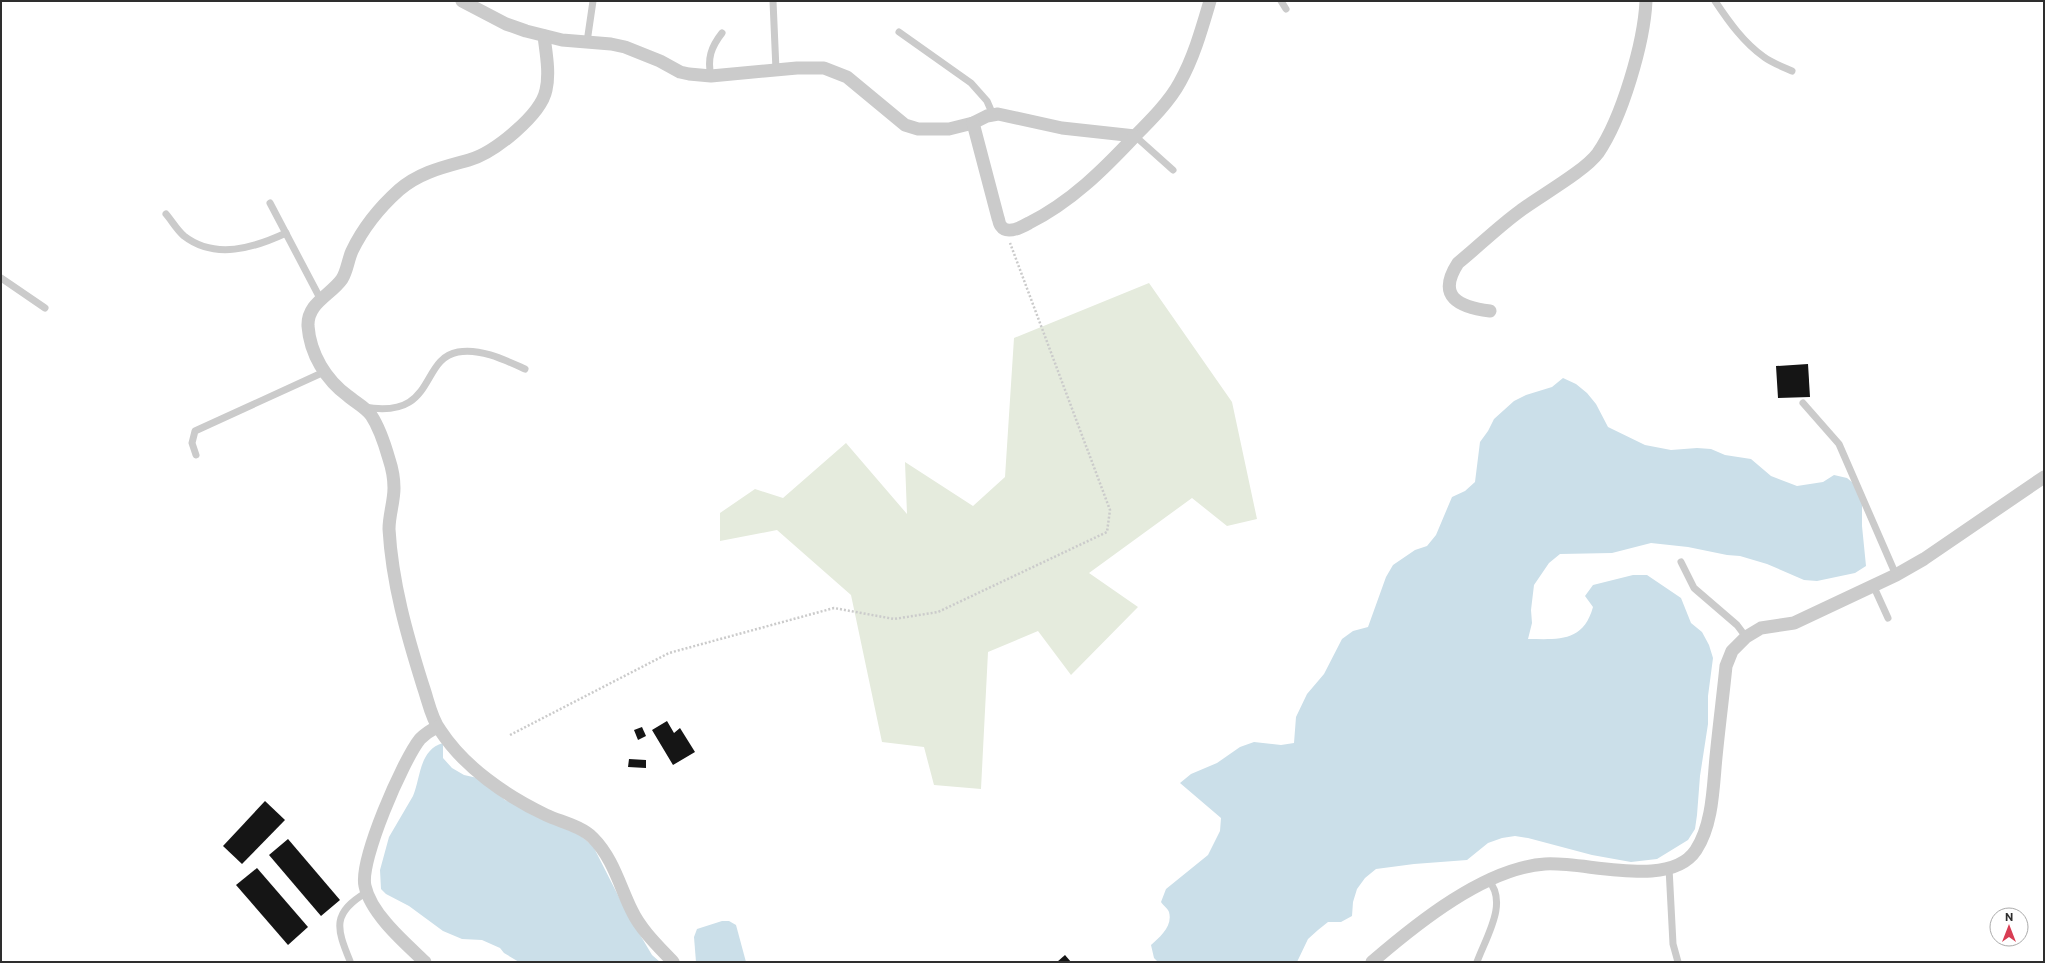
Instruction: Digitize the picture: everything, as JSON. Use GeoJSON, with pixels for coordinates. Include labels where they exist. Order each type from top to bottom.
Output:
{"type":"FeatureCollection","features":[{"type":"Feature","properties":{"kind":"street"},"geometry":{"type":"LineString","coordinates":[[462,1],[506,24],[544,36],[625,48],[660,61],[680,72],[711,76],[812,67],[824,68],[837,73],[860,86],[905,125],[918,129],[949,129],[973,123],[993,115],[1013,117],[1062,128],[1135,136]]}},
{"type":"Feature","properties":{"kind":"street"},"geometry":{"type":"LineString","coordinates":[[973,123],[1001,226],[1005,229],[1013,230],[1053,212],[1091,180],[1152,119],[1180,83],[1194,52],[1210,1]]}},
{"type":"Feature","properties":{"kind":"street"},"geometry":{"type":"LineString","coordinates":[[1490,311],[1472,309],[1459,304],[1450,290],[1449,284],[1451,274],[1458,263],[1519,212],[1584,166],[1597,154],[1619,109],[1635,63],[1644,28],[1646,1]]}},
{"type":"Feature","properties":{"kind":"street"},"geometry":{"type":"LineString","coordinates":[[544,36],[547,73],[546,92],[541,102],[529,117],[507,138],[492,149],[472,159],[434,169],[413,180],[399,190],[371,220],[352,252],[343,277],[313,309],[308,326],[311,342],[324,372],[339,389],[362,406],[371,416],[389,459],[394,490],[389,513],[389,530],[402,616],[437,727],[457,754],[469,766],[509,794],[546,815],[586,832],[594,839],[603,850],[614,870],[633,915],[673,962]]}},
{"type":"Feature","properties":{"kind":"street"},"geometry":{"type":"LineString","coordinates":[[1372,962],[1391,945],[1441,908],[1488,880],[1528,866],[1571,864],[1640,872],[1669,868],[1685,862],[1695,851],[1704,835],[1711,805],[1726,666],[1732,651],[1746,637],[1761,628],[1794,623],[1924,559],[2044,477]]}},
{"type":"Feature","properties":{"kind":"street"},"geometry":{"type":"LineString","coordinates":[[425,962],[406,945],[375,909],[367,892],[364,880],[365,870],[373,842],[398,778],[420,740],[437,727]]}},
{"type":"Feature","properties":{"kind":"lane"},"geometry":{"type":"LineString","coordinates":[[587,42],[593,1]]}},
{"type":"Feature","properties":{"kind":"lane"},"geometry":{"type":"LineString","coordinates":[[773,1],[776,70]]}},
{"type":"Feature","properties":{"kind":"lane"},"geometry":{"type":"LineString","coordinates":[[1280,1],[1286,9]]}},
{"type":"Feature","properties":{"kind":"lane"},"geometry":{"type":"LineString","coordinates":[[1715,1],[1736,31],[1748,43],[1765,58],[1792,71]]}},
{"type":"Feature","properties":{"kind":"lane"},"geometry":{"type":"LineString","coordinates":[[899,32],[971,83],[987,101],[993,115]]}},
{"type":"Feature","properties":{"kind":"lane"},"geometry":{"type":"LineString","coordinates":[[711,76],[708,64],[710,54],[713,44],[722,33]]}},
{"type":"Feature","properties":{"kind":"lane"},"geometry":{"type":"LineString","coordinates":[[1135,136],[1173,170]]}},
{"type":"Feature","properties":{"kind":"lane"},"geometry":{"type":"LineString","coordinates":[[270,203],[321,300]]}},
{"type":"Feature","properties":{"kind":"lane"},"geometry":{"type":"LineString","coordinates":[[166,214],[184,236],[205,246],[225,250],[259,245],[286,233]]}},
{"type":"Feature","properties":{"kind":"lane"},"geometry":{"type":"LineString","coordinates":[[1,278],[45,308]]}},
{"type":"Feature","properties":{"kind":"lane"},"geometry":{"type":"LineString","coordinates":[[362,406],[381,410],[396,409],[411,401],[421,393],[433,372],[445,357],[458,352],[476,352],[502,359],[525,369]]}},
{"type":"Feature","properties":{"kind":"lane"},"geometry":{"type":"LineString","coordinates":[[196,455],[192,443],[195,432],[324,372]]}},
{"type":"Feature","properties":{"kind":"lane"},"geometry":{"type":"LineString","coordinates":[[1803,402],[1842,450],[1896,574]]}},
{"type":"Feature","properties":{"kind":"lane"},"geometry":{"type":"LineString","coordinates":[[1681,562],[1694,588],[1737,625],[1746,637]]}},
{"type":"Feature","properties":{"kind":"lane"},"geometry":{"type":"LineString","coordinates":[[1873,585],[1888,618]]}},
{"type":"Feature","properties":{"kind":"lane"},"geometry":{"type":"LineString","coordinates":[[1669,868],[1673,944],[1678,962]]}},
{"type":"Feature","properties":{"kind":"lane"},"geometry":{"type":"LineString","coordinates":[[1477,962],[1498,903],[1495,887],[1488,880]]}},
{"type":"Feature","properties":{"kind":"lane"},"geometry":{"type":"LineString","coordinates":[[350,961],[341,939],[339,923],[347,906],[367,892]]}},
{"type":"Feature","properties":{"kind":"path"},"geometry":{"type":"LineString","coordinates":[[510,735],[668,653],[834,608],[894,619],[938,612],[1107,532],[1110,510],[1005,229]]}},
{"type":"Feature","properties":{"kind":"shaded area"},"geometry":{"type":"Polygon","coordinates":[[[1149,283],[1232,402],[1257,519],[1227,526],[1192,498],[1089,573],[1138,607],[1071,675],[1038,631],[988,652],[981,789],[934,785],[924,747],[882,742],[851,595],[777,530],[720,541],[720,513],[755,489],[783,498],[846,443],[907,514],[905,462],[973,506],[1005,477],[1014,338],[1149,283]]]}},
{"type":"Feature","properties":{"kind":"water"},"geometry":{"type":"Polygon","coordinates":[[[1563,378],[1576,384],[1587,393],[1596,404],[1608,427],[1645,445],[1671,450],[1697,448],[1711,449],[1725,455],[1751,459],[1771,476],[1797,486],[1823,482],[1834,475],[1847,478],[1858,487],[1862,499],[1862,526],[1866,566],[1855,573],[1817,581],[1804,580],[1767,564],[1740,556],[1727,555],[1688,547],[1651,543],[1612,553],[1560,554],[1549,563],[1534,585],[1531,610],[1532,623],[1528,639],[1559,638],[1576,633],[1589,619],[1593,607],[1585,596],[1593,585],[1633,575],[1647,575],[1681,598],[1691,623],[1702,632],[1709,645],[1713,658],[1708,696],[1708,724],[1700,776],[1697,815],[1695,829],[1688,840],[1657,859],[1631,862],[1592,855],[1528,838],[1515,836],[1502,838],[1488,843],[1467,860],[1414,864],[1376,869],[1365,878],[1357,889],[1353,902],[1352,916],[1341,922],[1328,922],[1318,930],[1308,939],[1297,962],[1158,962],[1154,958],[1151,945],[1165,931],[1169,922],[1169,912],[1161,902],[1166,889],[1208,855],[1220,831],[1221,818],[1180,783],[1191,774],[1217,763],[1240,747],[1254,742],[1281,745],[1294,743],[1296,717],[1307,694],[1324,674],[1342,639],[1353,631],[1368,627],[1386,577],[1393,565],[1415,550],[1427,546],[1436,535],[1452,497],[1465,491],[1475,482],[1480,442],[1494,419],[1514,401],[1526,395],[1552,387],[1563,378]]]}},
{"type":"Feature","properties":{"kind":"water"},"geometry":{"type":"Polygon","coordinates":[[[443,743],[443,758],[452,768],[464,775],[482,779],[505,800],[571,828],[593,846],[626,911],[652,955],[660,962],[519,962],[504,953],[500,948],[482,940],[462,939],[443,931],[409,906],[386,894],[381,889],[380,870],[389,837],[413,796],[425,758],[435,747],[443,743]]]}},
{"type":"Feature","properties":{"kind":"water"},"geometry":{"type":"Polygon","coordinates":[[[722,921],[729,921],[736,925],[746,962],[696,962],[694,937],[697,929],[722,921]]]}},
{"type":"Feature","properties":{"kind":"building"},"geometry":{"type":"Polygon","coordinates":[[[1808,364],[1810,397],[1778,398],[1776,366],[1808,364]]]}},
{"type":"Feature","properties":{"kind":"building"},"geometry":{"type":"Polygon","coordinates":[[[667,721],[674,733],[680,728],[695,752],[673,765],[652,730],[667,721]]]}},
{"type":"Feature","properties":{"kind":"building"},"geometry":{"type":"Polygon","coordinates":[[[642,727],[646,736],[638,740],[634,730],[642,727]]]}},
{"type":"Feature","properties":{"kind":"building"},"geometry":{"type":"Polygon","coordinates":[[[629,759],[646,760],[646,768],[628,767],[629,759]]]}},
{"type":"Feature","properties":{"kind":"building"},"geometry":{"type":"Polygon","coordinates":[[[265,801],[285,820],[242,864],[223,846],[265,801]]]}},
{"type":"Feature","properties":{"kind":"building"},"geometry":{"type":"Polygon","coordinates":[[[288,839],[340,900],[321,916],[269,855],[288,839]]]}},
{"type":"Feature","properties":{"kind":"building"},"geometry":{"type":"Polygon","coordinates":[[[257,868],[308,927],[288,945],[236,885],[257,868]]]}},
{"type":"Feature","properties":{"kind":"building"},"geometry":{"type":"Polygon","coordinates":[[[1065,955],[1071,962],[1057,962],[1065,955]]]}}]}
